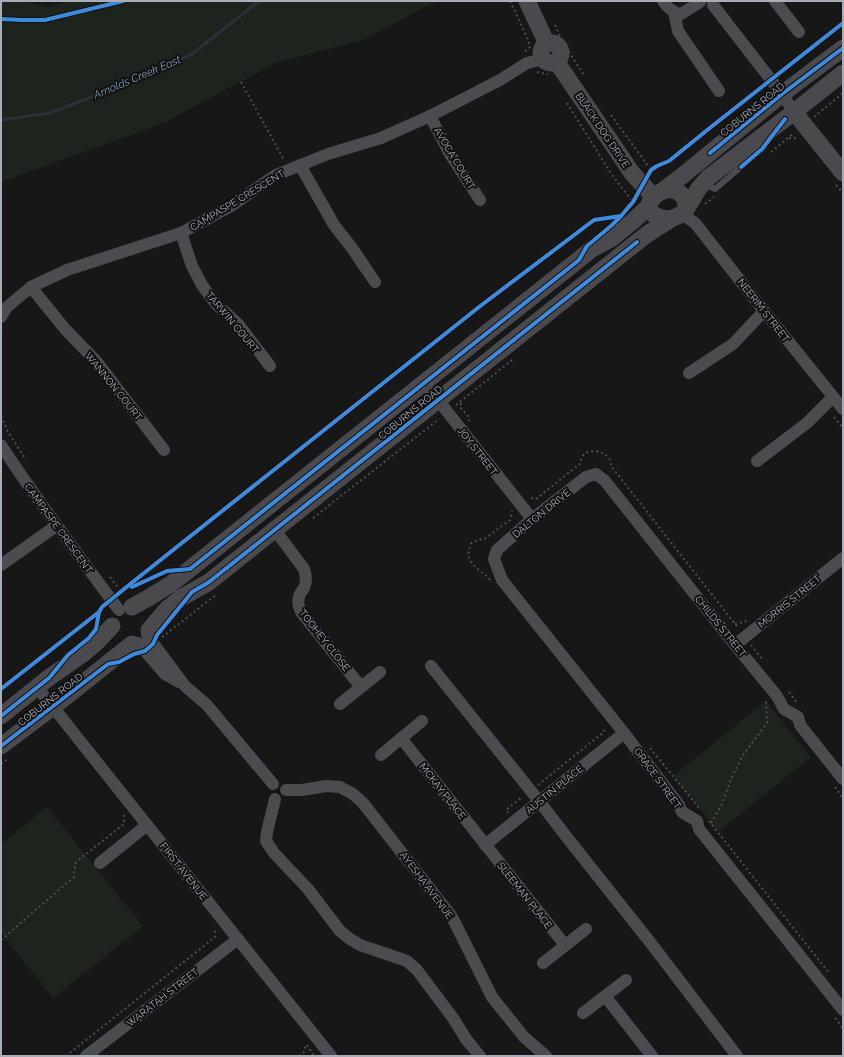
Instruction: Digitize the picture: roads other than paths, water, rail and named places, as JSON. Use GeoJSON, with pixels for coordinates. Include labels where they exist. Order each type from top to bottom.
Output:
{"type":"FeatureCollection","features":[{"type":"Feature","properties":{"kind":"street","name":"BLACK DOG DRIVE"},"geometry":{"type":"LineString","coordinates":[[527,1],[549,54],[632,172],[648,192]]}},
{"type":"Feature","properties":{"kind":"street"},"geometry":{"type":"LineString","coordinates":[[663,1],[669,9],[681,14],[699,2],[706,6],[715,3]]}},
{"type":"Feature","properties":{"kind":"street"},"geometry":{"type":"LineString","coordinates":[[775,1],[799,32]]}},
{"type":"Feature","properties":{"kind":"street","name":"COBURNS ROAD"},"geometry":{"type":"LineString","coordinates":[[715,3],[782,94],[790,115]]}},
{"type":"Feature","properties":{"kind":"street"},"geometry":{"type":"LineString","coordinates":[[674,12],[678,31],[719,91]]}},
{"type":"Feature","properties":{"kind":"street","name":"COBURNS ROAD"},"geometry":{"type":"LineString","coordinates":[[121,605],[150,597],[171,584],[592,249],[611,239],[632,222],[648,192],[682,176],[782,94],[843,48]]}},
{"type":"Feature","properties":{"kind":"street","name":"CAMPASPE CRESCENT"},"geometry":{"type":"LineString","coordinates":[[1,317],[7,307],[31,287],[67,270],[181,233],[231,206],[276,175],[328,154],[381,138],[430,116],[500,80],[527,63],[549,54]]}},
{"type":"Feature","properties":{"kind":"street","name":"COBURNS ROAD"},"geometry":{"type":"LineString","coordinates":[[1,746],[142,638],[167,609],[209,582],[646,235],[680,214],[709,177],[843,73]]}},
{"type":"Feature","properties":{"kind":"street"},"geometry":{"type":"LineString","coordinates":[[790,115],[843,173]]}},
{"type":"Feature","properties":{"kind":"street","name":"AVOCA COURT"},"geometry":{"type":"LineString","coordinates":[[430,116],[450,154],[480,200]]}},
{"type":"Feature","properties":{"kind":"street"},"geometry":{"type":"LineString","coordinates":[[294,167],[375,282]]}},
{"type":"Feature","properties":{"kind":"street"},"geometry":{"type":"LineString","coordinates":[[668,190],[675,191],[683,195],[685,199],[680,214],[662,218],[656,216],[650,211],[648,192],[668,190]]}},
{"type":"Feature","properties":{"kind":"street","name":"NEERIM STREET"},"geometry":{"type":"LineString","coordinates":[[680,214],[695,223],[843,409]]}},
{"type":"Feature","properties":{"kind":"street","name":"TARWIN COURT"},"geometry":{"type":"LineString","coordinates":[[181,233],[192,266],[202,285],[216,304],[238,324],[270,366]]}},
{"type":"Feature","properties":{"kind":"street","name":"WANNON COURT"},"geometry":{"type":"LineString","coordinates":[[31,287],[65,330],[96,361],[164,450]]}},
{"type":"Feature","properties":{"kind":"street"},"geometry":{"type":"LineString","coordinates":[[689,373],[733,344],[764,311]]}},
{"type":"Feature","properties":{"kind":"street","name":"JOY STREET"},"geometry":{"type":"LineString","coordinates":[[423,383],[532,519]]}},
{"type":"Feature","properties":{"kind":"street"},"geometry":{"type":"LineString","coordinates":[[757,461],[807,423],[833,397]]}},
{"type":"Feature","properties":{"kind":"street","name":"CAMPASPE CRESCENT"},"geometry":{"type":"LineString","coordinates":[[1,445],[56,526],[121,605]]}},
{"type":"Feature","properties":{"kind":"street","name":"DALTON DRIVE"},"geometry":{"type":"LineString","coordinates":[[494,559],[497,550],[532,519],[586,477],[596,474]]}},
{"type":"Feature","properties":{"kind":"street","name":"CHILDS STREET"},"geometry":{"type":"LineString","coordinates":[[596,474],[605,480],[777,696],[784,709],[798,717],[800,725],[838,782]]}},
{"type":"Feature","properties":{"kind":"street"},"geometry":{"type":"LineString","coordinates":[[1,565],[56,526]]}},
{"type":"Feature","properties":{"kind":"street","name":"TOOHEY CLOSE"},"geometry":{"type":"LineString","coordinates":[[274,530],[304,569],[306,581],[298,599],[298,606],[301,612],[361,687]]}},
{"type":"Feature","properties":{"kind":"street","name":"MORRIS STREET"},"geometry":{"type":"LineString","coordinates":[[735,645],[843,558]]}},
{"type":"Feature","properties":{"kind":"street","name":"GRACE STREET"},"geometry":{"type":"LineString","coordinates":[[494,559],[502,580],[624,733],[679,805],[682,812],[697,820],[699,829],[843,1010]]}},
{"type":"Feature","properties":{"kind":"street"},"geometry":{"type":"LineString","coordinates":[[121,605],[138,608],[144,612],[150,623],[142,638],[126,644],[116,637],[112,626],[115,615],[121,605]]}},
{"type":"Feature","properties":{"kind":"street","name":"COBURNS ROAD"},"geometry":{"type":"LineString","coordinates":[[1,716],[37,687],[84,653],[112,626]]}},
{"type":"Feature","properties":{"kind":"street","name":"AYESHA AVENUE"},"geometry":{"type":"LineString","coordinates":[[142,638],[165,674],[185,686],[207,705],[273,784],[281,783],[286,787],[286,790],[302,790],[326,786],[340,788],[353,794],[364,803],[452,917],[492,997],[524,1037],[546,1056]]}},
{"type":"Feature","properties":{"kind":"street"},"geometry":{"type":"LineString","coordinates":[[431,666],[539,801],[737,1056]]}},
{"type":"Feature","properties":{"kind":"street"},"geometry":{"type":"LineString","coordinates":[[340,704],[380,672]]}},
{"type":"Feature","properties":{"kind":"street","name":"FIRST AVENUE"},"geometry":{"type":"LineString","coordinates":[[37,687],[238,939],[324,1054]]}},
{"type":"Feature","properties":{"kind":"street"},"geometry":{"type":"LineString","coordinates":[[381,755],[422,721]]}},
{"type":"Feature","properties":{"kind":"street","name":"AUSTIN PLACE"},"geometry":{"type":"LineString","coordinates":[[485,845],[624,733]]}},
{"type":"Feature","properties":{"kind":"street","name":"MCKAY PLACE"},"geometry":{"type":"LineString","coordinates":[[401,738],[485,845]]}},
{"type":"Feature","properties":{"kind":"street"},"geometry":{"type":"LineString","coordinates":[[273,784],[270,791],[271,796],[275,799],[284,797],[286,790]]}},
{"type":"Feature","properties":{"kind":"street"},"geometry":{"type":"LineString","coordinates":[[275,799],[266,842],[274,853],[308,889],[340,931],[360,945],[407,961],[417,970],[453,1018],[466,1039],[480,1056]]}},
{"type":"Feature","properties":{"kind":"street"},"geometry":{"type":"LineString","coordinates":[[100,863],[148,825]]}},
{"type":"Feature","properties":{"kind":"street","name":"SLEEMAN PLACE"},"geometry":{"type":"LineString","coordinates":[[485,845],[565,946]]}},
{"type":"Feature","properties":{"kind":"street"},"geometry":{"type":"LineString","coordinates":[[543,963],[586,929]]}},
{"type":"Feature","properties":{"kind":"street","name":"WARATAH STREET"},"geometry":{"type":"LineString","coordinates":[[86,1056],[238,939]]}},
{"type":"Feature","properties":{"kind":"street"},"geometry":{"type":"LineString","coordinates":[[584,1013],[626,980]]}},
{"type":"Feature","properties":{"kind":"street"},"geometry":{"type":"LineString","coordinates":[[605,996],[652,1056]]}},
{"type":"Feature","properties":{"kind":"waterway","name":"Arnolds Creek East"},"geometry":{"type":"LineString","coordinates":[[1,120],[50,113],[128,83],[192,54],[259,1]]}}]}
